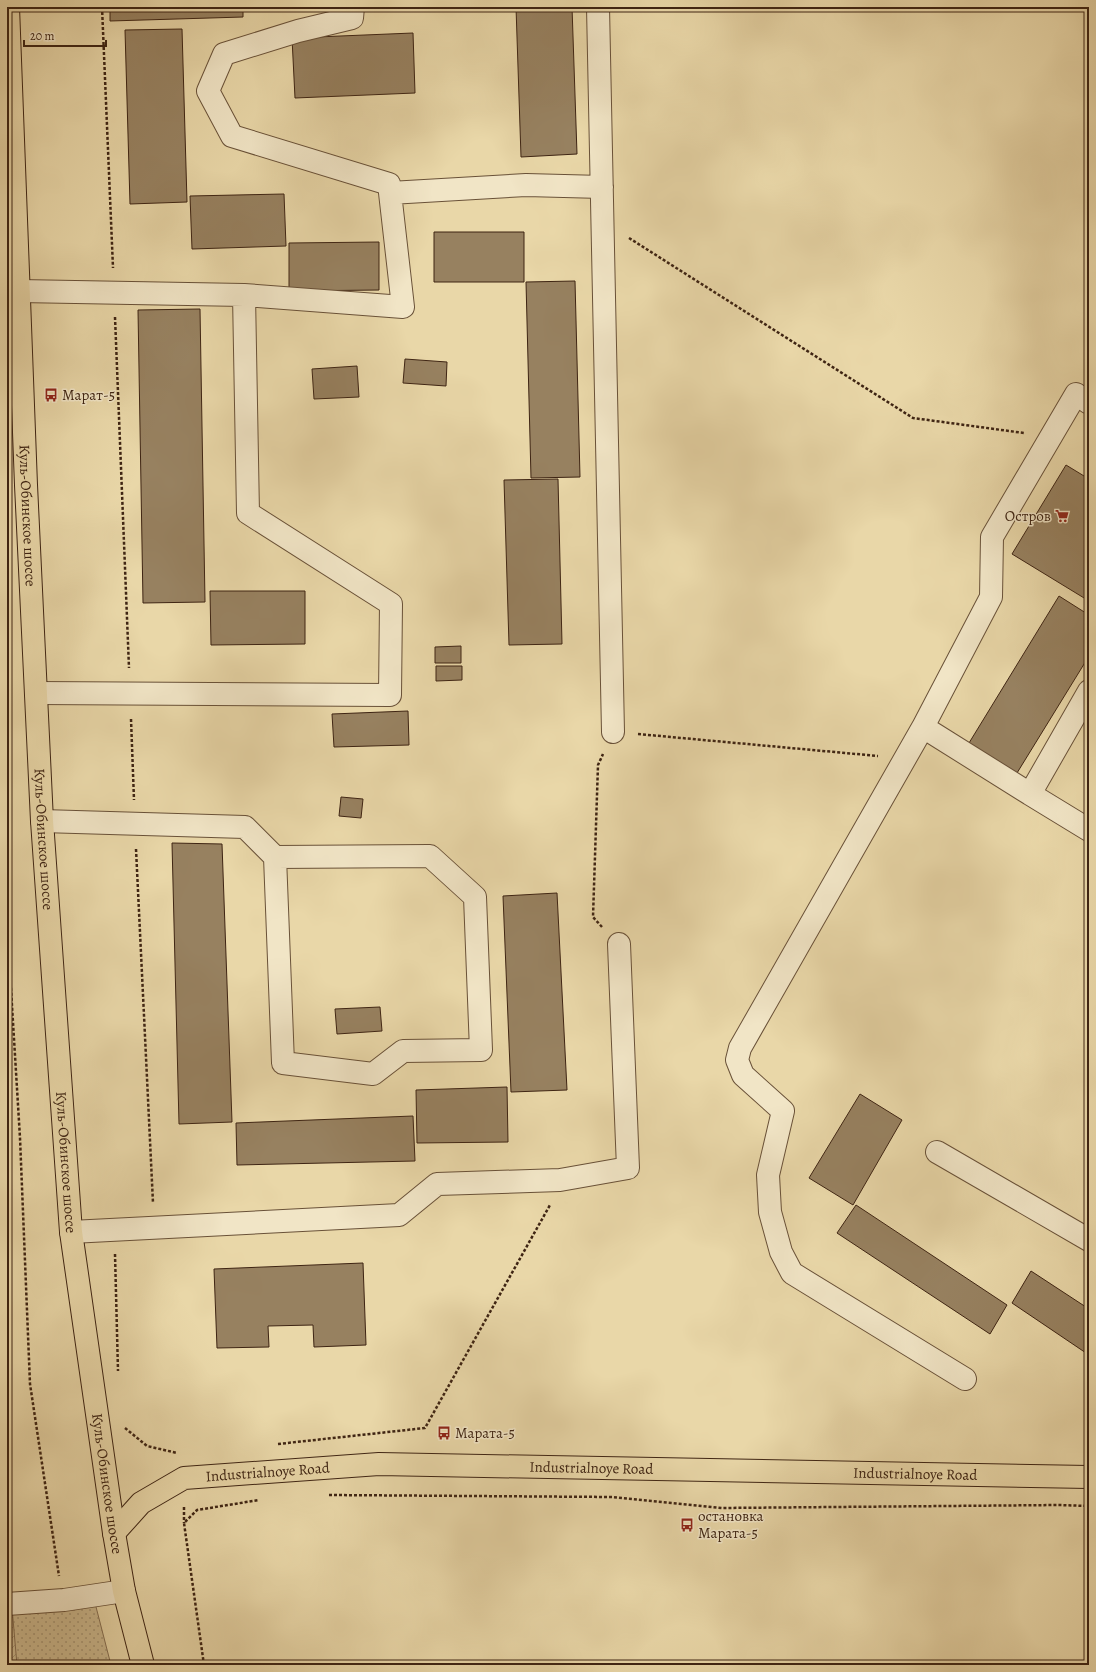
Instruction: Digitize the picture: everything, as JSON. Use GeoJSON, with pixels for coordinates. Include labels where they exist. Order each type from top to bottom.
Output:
{"type":"FeatureCollection","features":[{"type":"Feature","properties":{"kind":"main road","name":"Куль-Обинское шоссе"},"geometry":{"type":"LineString","coordinates":[[8,7],[12,260],[19,291],[42,821],[71,1232],[114,1533],[124,1591],[143,1665]]}},
{"type":"Feature","properties":{"kind":"main road","name":"Industrialnoye Road"},"geometry":{"type":"LineString","coordinates":[[114,1533],[141,1503],[184,1478],[379,1464],[1089,1477]]}},
{"type":"Feature","properties":{"kind":"lane"},"geometry":{"type":"LineString","coordinates":[[19,291],[244,295],[403,307],[390,184],[232,136],[208,91],[224,54],[352,18],[353,7]]}},
{"type":"Feature","properties":{"kind":"lane"},"geometry":{"type":"LineString","coordinates":[[598,7],[613,732]]}},
{"type":"Feature","properties":{"kind":"lane"},"geometry":{"type":"LineString","coordinates":[[390,193],[526,185],[602,187]]}},
{"type":"Feature","properties":{"kind":"lane"},"geometry":{"type":"LineString","coordinates":[[36,693],[390,695],[391,604],[248,513],[244,295]]}},
{"type":"Feature","properties":{"kind":"lane"},"geometry":{"type":"LineString","coordinates":[[966,1379],[792,1273],[781,1252],[770,1212],[768,1175],[783,1111],[743,1075],[737,1060],[740,1048],[923,727],[991,597],[992,537],[1076,394],[1089,403]]}},
{"type":"Feature","properties":{"kind":"lane"},"geometry":{"type":"LineString","coordinates":[[1030,794],[1089,691]]}},
{"type":"Feature","properties":{"kind":"lane"},"geometry":{"type":"LineString","coordinates":[[923,727],[1089,830]]}},
{"type":"Feature","properties":{"kind":"lane"},"geometry":{"type":"LineString","coordinates":[[42,821],[245,827],[276,857],[283,1063],[373,1074],[403,1051],[481,1050],[475,897],[430,856],[276,857]]}},
{"type":"Feature","properties":{"kind":"lane"},"geometry":{"type":"LineString","coordinates":[[71,1232],[399,1215],[437,1184],[565,1179],[628,1168],[619,944]]}},
{"type":"Feature","properties":{"kind":"lane"},"geometry":{"type":"LineString","coordinates":[[937,1152],[1089,1240]]}},
{"type":"Feature","properties":{"kind":"lane"},"geometry":{"type":"LineString","coordinates":[[7,1604],[64,1600],[124,1591]]}},
{"type":"Feature","properties":{"kind":"path"},"geometry":{"type":"LineString","coordinates":[[102,7],[135,823],[154,1228]]}},
{"type":"Feature","properties":{"kind":"path"},"geometry":{"type":"LineString","coordinates":[[603,222],[913,418],[1051,437]]}},
{"type":"Feature","properties":{"kind":"path"},"geometry":{"type":"LineString","coordinates":[[619,944],[592,917],[598,766],[613,732],[905,759]]}},
{"type":"Feature","properties":{"kind":"path"},"geometry":{"type":"LineString","coordinates":[[7,922],[20,1138],[30,1384],[55,1559],[64,1600]]}},
{"type":"Feature","properties":{"kind":"path"},"geometry":{"type":"LineString","coordinates":[[275,1444],[425,1428],[565,1179]]}},
{"type":"Feature","properties":{"kind":"path"},"geometry":{"type":"LineString","coordinates":[[115,1246],[118,1377]]}},
{"type":"Feature","properties":{"kind":"path"},"geometry":{"type":"LineString","coordinates":[[120,1423],[147,1446],[181,1454],[184,1478]]}},
{"type":"Feature","properties":{"kind":"path"},"geometry":{"type":"LineString","coordinates":[[327,1495],[612,1497],[722,1508],[1051,1505],[1089,1506]]}},
{"type":"Feature","properties":{"kind":"path"},"geometry":{"type":"LineString","coordinates":[[204,1665],[184,1523],[197,1510],[265,1499]]}},
{"type":"Feature","properties":{"kind":"shaded area"},"geometry":{"type":"Polygon","coordinates":[[[7,1550],[17,1665],[7,1665],[7,1550]]]}},
{"type":"Feature","properties":{"kind":"shaded area"},"geometry":{"type":"Polygon","coordinates":[[[95,1603],[111,1665],[7,1665],[7,1612],[95,1603]]]}},
{"type":"Feature","properties":{"kind":"building"},"geometry":{"type":"Polygon","coordinates":[[[110,7],[243,7],[243,17],[110,21],[110,7]]]}},
{"type":"Feature","properties":{"kind":"building"},"geometry":{"type":"Polygon","coordinates":[[[516,7],[572,7],[577,154],[521,157],[516,7]]]}},
{"type":"Feature","properties":{"kind":"building"},"geometry":{"type":"Polygon","coordinates":[[[182,29],[187,202],[130,204],[125,30],[182,29]]]}},
{"type":"Feature","properties":{"kind":"building"},"geometry":{"type":"Polygon","coordinates":[[[413,33],[415,93],[295,98],[292,38],[413,33]]]}},
{"type":"Feature","properties":{"kind":"building"},"geometry":{"type":"Polygon","coordinates":[[[284,194],[286,246],[192,249],[190,196],[284,194]]]}},
{"type":"Feature","properties":{"kind":"building"},"geometry":{"type":"Polygon","coordinates":[[[434,232],[524,232],[524,282],[434,282],[434,232]]]}},
{"type":"Feature","properties":{"kind":"building"},"geometry":{"type":"Polygon","coordinates":[[[379,242],[379,290],[289,291],[289,243],[379,242]]]}},
{"type":"Feature","properties":{"kind":"building"},"geometry":{"type":"Polygon","coordinates":[[[575,281],[580,477],[531,478],[526,282],[575,281]]]}},
{"type":"Feature","properties":{"kind":"building"},"geometry":{"type":"Polygon","coordinates":[[[200,309],[205,602],[143,603],[138,310],[200,309]]]}},
{"type":"Feature","properties":{"kind":"building"},"geometry":{"type":"Polygon","coordinates":[[[405,359],[447,362],[446,386],[403,383],[405,359]]]}},
{"type":"Feature","properties":{"kind":"building"},"geometry":{"type":"Polygon","coordinates":[[[357,366],[359,397],[314,399],[312,369],[357,366]]]}},
{"type":"Feature","properties":{"kind":"building","name":"Остров"},"geometry":{"type":"Polygon","coordinates":[[[1066,465],[1089,479],[1089,601],[1012,554],[1066,465]]]}},
{"type":"Feature","properties":{"kind":"building"},"geometry":{"type":"Polygon","coordinates":[[[558,479],[562,644],[509,645],[504,480],[558,479]]]}},
{"type":"Feature","properties":{"kind":"building"},"geometry":{"type":"Polygon","coordinates":[[[210,591],[305,591],[305,644],[211,645],[210,591]]]}},
{"type":"Feature","properties":{"kind":"building"},"geometry":{"type":"Polygon","coordinates":[[[1059,596],[1089,615],[1089,656],[1017,773],[969,743],[1059,596]]]}},
{"type":"Feature","properties":{"kind":"building"},"geometry":{"type":"Polygon","coordinates":[[[461,646],[461,663],[435,663],[435,647],[461,646]]]}},
{"type":"Feature","properties":{"kind":"building"},"geometry":{"type":"Polygon","coordinates":[[[436,666],[462,666],[462,680],[436,681],[436,666]]]}},
{"type":"Feature","properties":{"kind":"building"},"geometry":{"type":"Polygon","coordinates":[[[408,711],[409,745],[334,747],[332,714],[408,711]]]}},
{"type":"Feature","properties":{"kind":"building"},"geometry":{"type":"Polygon","coordinates":[[[341,797],[363,799],[361,818],[339,816],[341,797]]]}},
{"type":"Feature","properties":{"kind":"building"},"geometry":{"type":"Polygon","coordinates":[[[172,843],[222,844],[232,1122],[179,1124],[172,843]]]}},
{"type":"Feature","properties":{"kind":"building"},"geometry":{"type":"Polygon","coordinates":[[[557,893],[567,1090],[511,1092],[503,896],[557,893]]]}},
{"type":"Feature","properties":{"kind":"building"},"geometry":{"type":"Polygon","coordinates":[[[380,1007],[382,1031],[337,1034],[335,1009],[380,1007]]]}},
{"type":"Feature","properties":{"kind":"building"},"geometry":{"type":"Polygon","coordinates":[[[507,1087],[508,1142],[417,1143],[416,1090],[507,1087]]]}},
{"type":"Feature","properties":{"kind":"building"},"geometry":{"type":"Polygon","coordinates":[[[860,1094],[902,1120],[853,1205],[809,1178],[860,1094]]]}},
{"type":"Feature","properties":{"kind":"building"},"geometry":{"type":"Polygon","coordinates":[[[413,1116],[415,1161],[237,1165],[236,1123],[413,1116]]]}},
{"type":"Feature","properties":{"kind":"building"},"geometry":{"type":"Polygon","coordinates":[[[856,1205],[1007,1305],[990,1334],[837,1233],[856,1205]]]}},
{"type":"Feature","properties":{"kind":"building"},"geometry":{"type":"Polygon","coordinates":[[[363,1263],[366,1345],[314,1347],[313,1325],[268,1326],[269,1347],[217,1348],[214,1269],[363,1263]]]}},
{"type":"Feature","properties":{"kind":"building"},"geometry":{"type":"Polygon","coordinates":[[[1031,1271],[1089,1309],[1089,1355],[1012,1303],[1031,1271]]]}},
{"type":"Feature","properties":{"kind":"place","name":"Марат-5"},"geometry":{"type":"Point","coordinates":[51,395]}},
{"type":"Feature","properties":{"kind":"place","name":"Остров"},"geometry":{"type":"Point","coordinates":[1062,516]}},
{"type":"Feature","properties":{"kind":"place","name":"Марата-5"},"geometry":{"type":"Point","coordinates":[444,1433]}},
{"type":"Feature","properties":{"kind":"place","name":"остановка Марата-5"},"geometry":{"type":"Point","coordinates":[687,1525]}}]}
